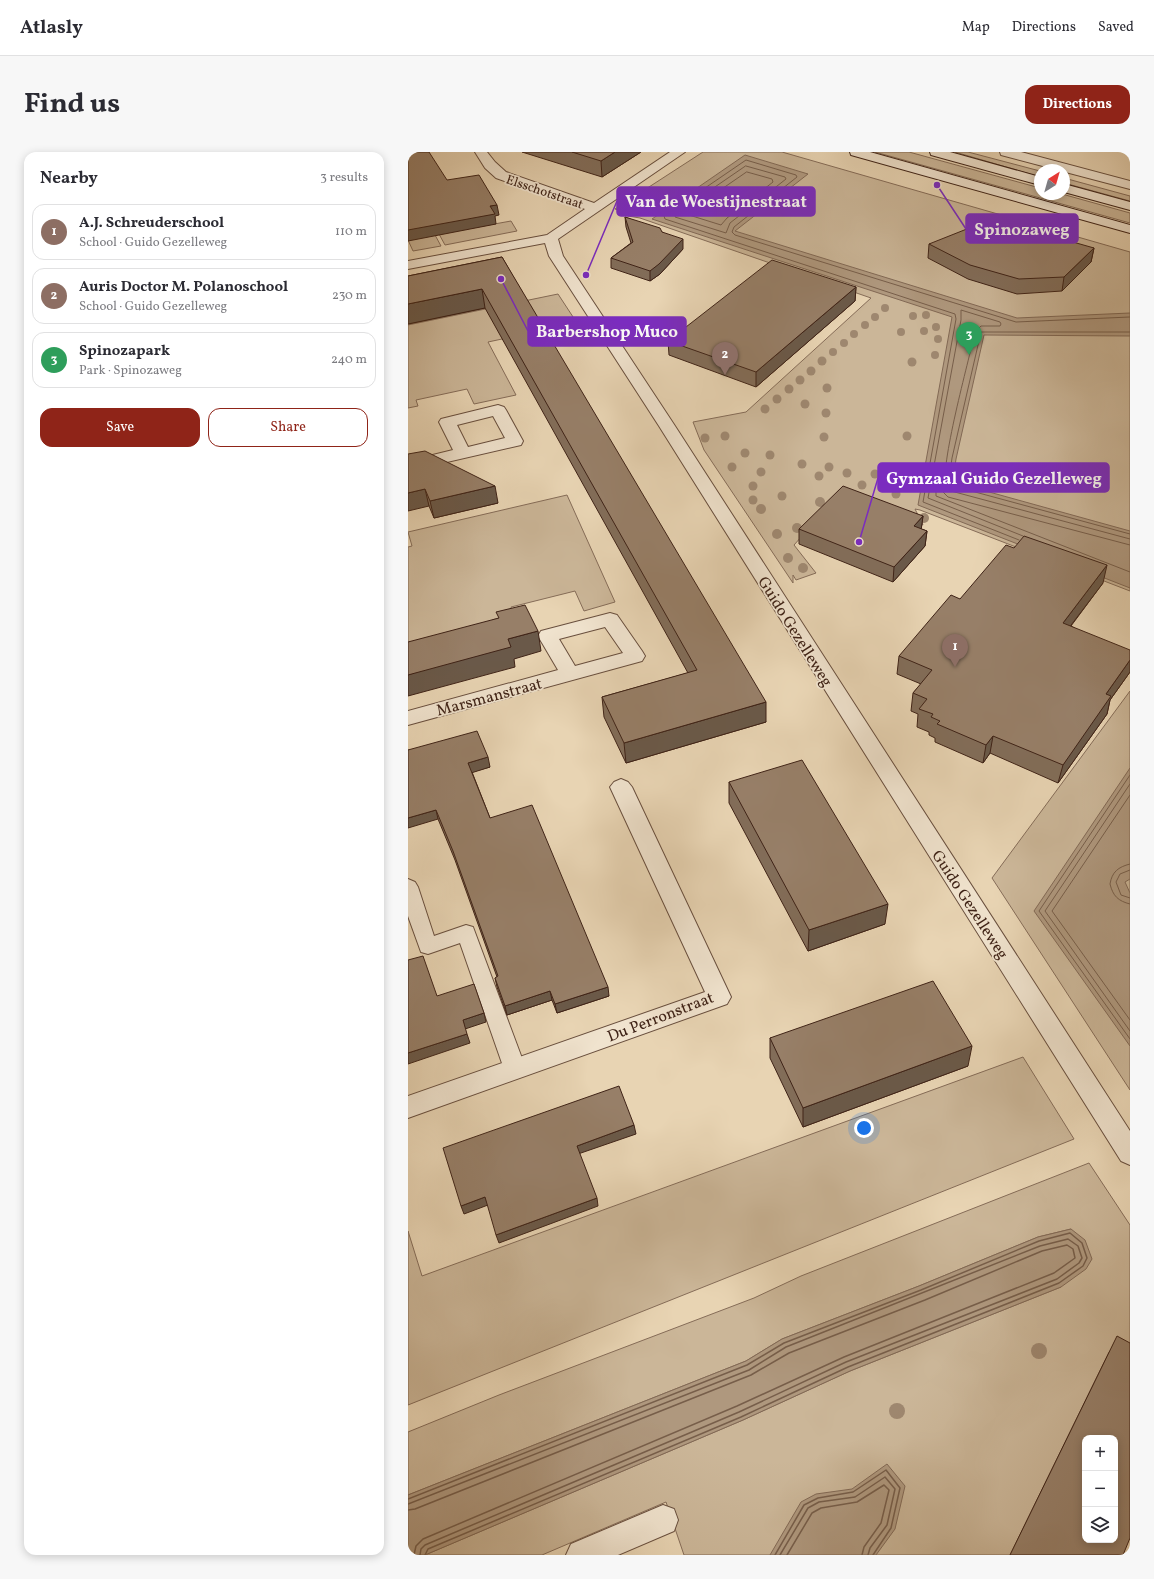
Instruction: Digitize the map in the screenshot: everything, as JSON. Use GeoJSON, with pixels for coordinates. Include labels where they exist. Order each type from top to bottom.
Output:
{"type":"FeatureCollection","features":[{"type":"Feature","properties":{"kind":"street","name":"Elsschotstraat"},"geometry":{"type":"LineString","coordinates":[[481,152],[490,165],[501,175],[596,208]]}},
{"type":"Feature","properties":{"kind":"street"},"geometry":{"type":"LineString","coordinates":[[408,265],[551,238],[679,152]]}},
{"type":"Feature","properties":{"kind":"street"},"geometry":{"type":"LineString","coordinates":[[856,152],[1130,229]]}},
{"type":"Feature","properties":{"kind":"street"},"geometry":{"type":"LineString","coordinates":[[936,152],[1034,179]]}},
{"type":"Feature","properties":{"kind":"street"},"geometry":{"type":"LineString","coordinates":[[1006,152],[1130,185]]}},
{"type":"Feature","properties":{"kind":"street"},"geometry":{"type":"LineString","coordinates":[[1070,190],[1130,206]]}},
{"type":"Feature","properties":{"kind":"street","name":"Guido Gezelleweg"},"geometry":{"type":"LineString","coordinates":[[551,238],[556,256],[667,426],[1130,1153]]}},
{"type":"Feature","properties":{"kind":"street"},"geometry":{"type":"LineString","coordinates":[[408,466],[463,453]]}},
{"type":"Feature","properties":{"kind":"street","name":"Marsmanstraat"},"geometry":{"type":"LineString","coordinates":[[408,718],[570,674]]}},
{"type":"Feature","properties":{"kind":"street","name":"Du Perronstraat"},"geometry":{"type":"LineString","coordinates":[[408,1107],[719,997],[621,788]]}},
{"type":"Feature","properties":{"kind":"street"},"geometry":{"type":"LineString","coordinates":[[582,1555],[663,1520]]}},
{"type":"Feature","properties":{"kind":"lane"},"geometry":{"type":"LineString","coordinates":[[408,887],[428,946],[466,933],[515,1069]]}},
{"type":"Feature","properties":{"kind":"shaded area"},"geometry":{"type":"Polygon","coordinates":[[[703,152],[782,152],[1130,252],[1130,591],[920,510],[915,509],[923,525],[838,496],[794,545],[816,573],[796,580],[793,575],[793,583],[704,450],[693,422],[746,412],[871,298],[640,218],[628,216],[630,214],[615,209],[703,152]]]}},
{"type":"Feature","properties":{"kind":"shaded area"},"geometry":{"type":"Polygon","coordinates":[[[875,152],[909,152],[1034,186],[1034,196],[875,152]]]}},
{"type":"Feature","properties":{"kind":"shaded area"},"geometry":{"type":"Polygon","coordinates":[[[955,152],[968,152],[1034,169],[1034,175],[955,152]]]}},
{"type":"Feature","properties":{"kind":"shaded area"},"geometry":{"type":"Polygon","coordinates":[[[1070,180],[1130,196],[1130,201],[1070,185],[1070,180]]]}},
{"type":"Feature","properties":{"kind":"shaded area"},"geometry":{"type":"Polygon","coordinates":[[[1070,196],[1130,213],[1130,223],[1047,200],[1070,200],[1070,196]]]}},
{"type":"Feature","properties":{"kind":"shaded area"},"geometry":{"type":"Polygon","coordinates":[[[511,221],[517,231],[445,245],[439,234],[511,221]]]}},
{"type":"Feature","properties":{"kind":"shaded area"},"geometry":{"type":"Polygon","coordinates":[[[435,235],[441,246],[413,251],[408,240],[435,235]]]}},
{"type":"Feature","properties":{"kind":"shaded area"},"geometry":{"type":"Polygon","coordinates":[[[558,294],[577,323],[488,342],[516,395],[474,404],[467,389],[416,400],[418,406],[408,408],[408,325],[558,294]]]}},
{"type":"Feature","properties":{"kind":"shaded area"},"geometry":{"type":"Polygon","coordinates":[[[567,495],[615,602],[584,611],[575,591],[511,607],[513,614],[492,620],[499,635],[408,658],[408,547],[412,546],[408,532],[567,495]]]}},
{"type":"Feature","properties":{"kind":"shaded area"},"geometry":{"type":"Polygon","coordinates":[[[1130,691],[1130,1090],[992,878],[1130,691]]]}},
{"type":"Feature","properties":{"kind":"shaded area"},"geometry":{"type":"Polygon","coordinates":[[[1023,1057],[1074,1139],[408,1405],[408,1231],[422,1276],[1023,1057]]]}},
{"type":"Feature","properties":{"kind":"shaded area"},"geometry":{"type":"Polygon","coordinates":[[[1089,1163],[1130,1225],[1130,1364],[1109,1352],[1010,1555],[684,1555],[666,1502],[542,1555],[425,1555],[743,1420],[850,1371],[1061,1287],[1071,1229],[1038,1237],[919,1286],[782,1339],[746,1361],[408,1495],[408,1432],[499,1395],[754,1298],[801,1276],[1089,1163]]]}},
{"type":"Feature","properties":{"kind":"water"},"geometry":{"type":"Polygon","coordinates":[[[745,155],[808,174],[735,231],[1017,318],[1130,313],[1130,336],[984,335],[956,459],[953,482],[1130,531],[1130,588],[918,505],[952,317],[652,219],[745,155]]]}},
{"type":"Feature","properties":{"kind":"water"},"geometry":{"type":"Polygon","coordinates":[[[1130,768],[1130,879],[1125,882],[1130,893],[1130,1046],[1034,911],[1130,768]]]}},
{"type":"Feature","properties":{"kind":"water"},"geometry":{"type":"Polygon","coordinates":[[[1071,1229],[1085,1240],[1092,1259],[1086,1269],[1061,1287],[850,1371],[743,1420],[425,1555],[408,1555],[408,1495],[746,1361],[782,1339],[919,1286],[1038,1237],[1071,1229]]]}},
{"type":"Feature","properties":{"kind":"water"},"geometry":{"type":"Polygon","coordinates":[[[887,1464],[905,1486],[895,1529],[876,1555],[770,1555],[801,1502],[816,1494],[852,1489],[887,1464]]]}},
{"type":"Feature","properties":{"kind":"building"},"geometry":{"type":"Polygon","coordinates":[[[408,152],[429,152],[447,180],[479,175],[497,205],[490,206],[495,214],[408,230],[408,152]]]}},
{"type":"Feature","properties":{"kind":"building"},"geometry":{"type":"Polygon","coordinates":[[[572,152],[615,152],[601,161],[572,152]]]}},
{"type":"Feature","properties":{"kind":"building"},"geometry":{"type":"Polygon","coordinates":[[[625,217],[660,228],[662,232],[683,239],[659,264],[650,271],[611,258],[633,242],[625,217]]]}},
{"type":"Feature","properties":{"kind":"building"},"geometry":{"type":"Polygon","coordinates":[[[992,219],[1094,248],[1064,277],[1019,279],[970,265],[929,244],[992,219]]]}},
{"type":"Feature","properties":{"kind":"building"},"geometry":{"type":"Polygon","coordinates":[[[502,257],[766,702],[624,743],[602,697],[697,670],[482,289],[408,304],[408,276],[502,257]]]}},
{"type":"Feature","properties":{"kind":"building"},"geometry":{"type":"Polygon","coordinates":[[[772,260],[856,287],[756,372],[668,341],[772,260]]]}},
{"type":"Feature","properties":{"kind":"building"},"geometry":{"type":"Polygon","coordinates":[[[425,451],[495,486],[430,501],[425,489],[408,493],[408,454],[425,451]]]}},
{"type":"Feature","properties":{"kind":"building"},"geometry":{"type":"Polygon","coordinates":[[[843,486],[923,516],[914,526],[927,531],[894,567],[799,529],[843,486]]]}},
{"type":"Feature","properties":{"kind":"building"},"geometry":{"type":"Polygon","coordinates":[[[1024,536],[1107,565],[1063,623],[1130,650],[1130,660],[1106,694],[1111,696],[1063,765],[993,736],[986,745],[937,724],[940,721],[931,717],[933,714],[919,709],[927,699],[913,693],[932,670],[899,656],[951,595],[960,599],[1006,545],[1014,548],[1024,536]]]}},
{"type":"Feature","properties":{"kind":"building"},"geometry":{"type":"Polygon","coordinates":[[[525,605],[538,631],[508,639],[511,647],[408,675],[408,642],[499,618],[496,612],[525,605]]]}},
{"type":"Feature","properties":{"kind":"building"},"geometry":{"type":"Polygon","coordinates":[[[477,731],[488,757],[468,763],[490,818],[532,805],[608,987],[555,1004],[550,991],[505,1006],[495,978],[498,976],[453,851],[436,810],[408,818],[408,750],[477,731]]]}},
{"type":"Feature","properties":{"kind":"building"},"geometry":{"type":"Polygon","coordinates":[[[802,760],[888,904],[809,930],[729,782],[802,760]]]}},
{"type":"Feature","properties":{"kind":"building"},"geometry":{"type":"Polygon","coordinates":[[[423,956],[437,996],[474,984],[484,1013],[463,1020],[467,1034],[408,1053],[408,960],[423,956]]]}},
{"type":"Feature","properties":{"kind":"building"},"geometry":{"type":"Polygon","coordinates":[[[933,981],[972,1046],[803,1108],[770,1038],[933,981]]]}},
{"type":"Feature","properties":{"kind":"building"},"geometry":{"type":"Polygon","coordinates":[[[619,1086],[634,1125],[577,1146],[597,1198],[496,1235],[485,1197],[461,1206],[443,1148],[619,1086]]]}},
{"type":"Feature","properties":{"kind":"building"},"geometry":{"type":"Polygon","coordinates":[[[1117,1336],[1130,1343],[1130,1538],[1123,1555],[1010,1555],[1117,1336]]]}},
{"type":"Feature","properties":{"kind":"place","name":"Spinozaweg"},"geometry":{"type":"Point","coordinates":[937,185]}},
{"type":"Feature","properties":{"kind":"place","name":"Van de Woestijnestraat"},"geometry":{"type":"Point","coordinates":[586,275]}},
{"type":"Feature","properties":{"kind":"place","name":"Barbershop Muco"},"geometry":{"type":"Point","coordinates":[501,279]}},
{"type":"Feature","properties":{"kind":"place","name":"Spinozapark"},"geometry":{"type":"Point","coordinates":[969,355]}},
{"type":"Feature","properties":{"kind":"place","name":"Auris Doctor M. Polanoschool"},"geometry":{"type":"Point","coordinates":[725,375]}},
{"type":"Feature","properties":{"kind":"place","name":"Gymzaal Guido Gezelleweg"},"geometry":{"type":"Point","coordinates":[859,542]}},
{"type":"Feature","properties":{"kind":"place","name":"A.J. Schreuderschool"},"geometry":{"type":"Point","coordinates":[955,667]}}]}
